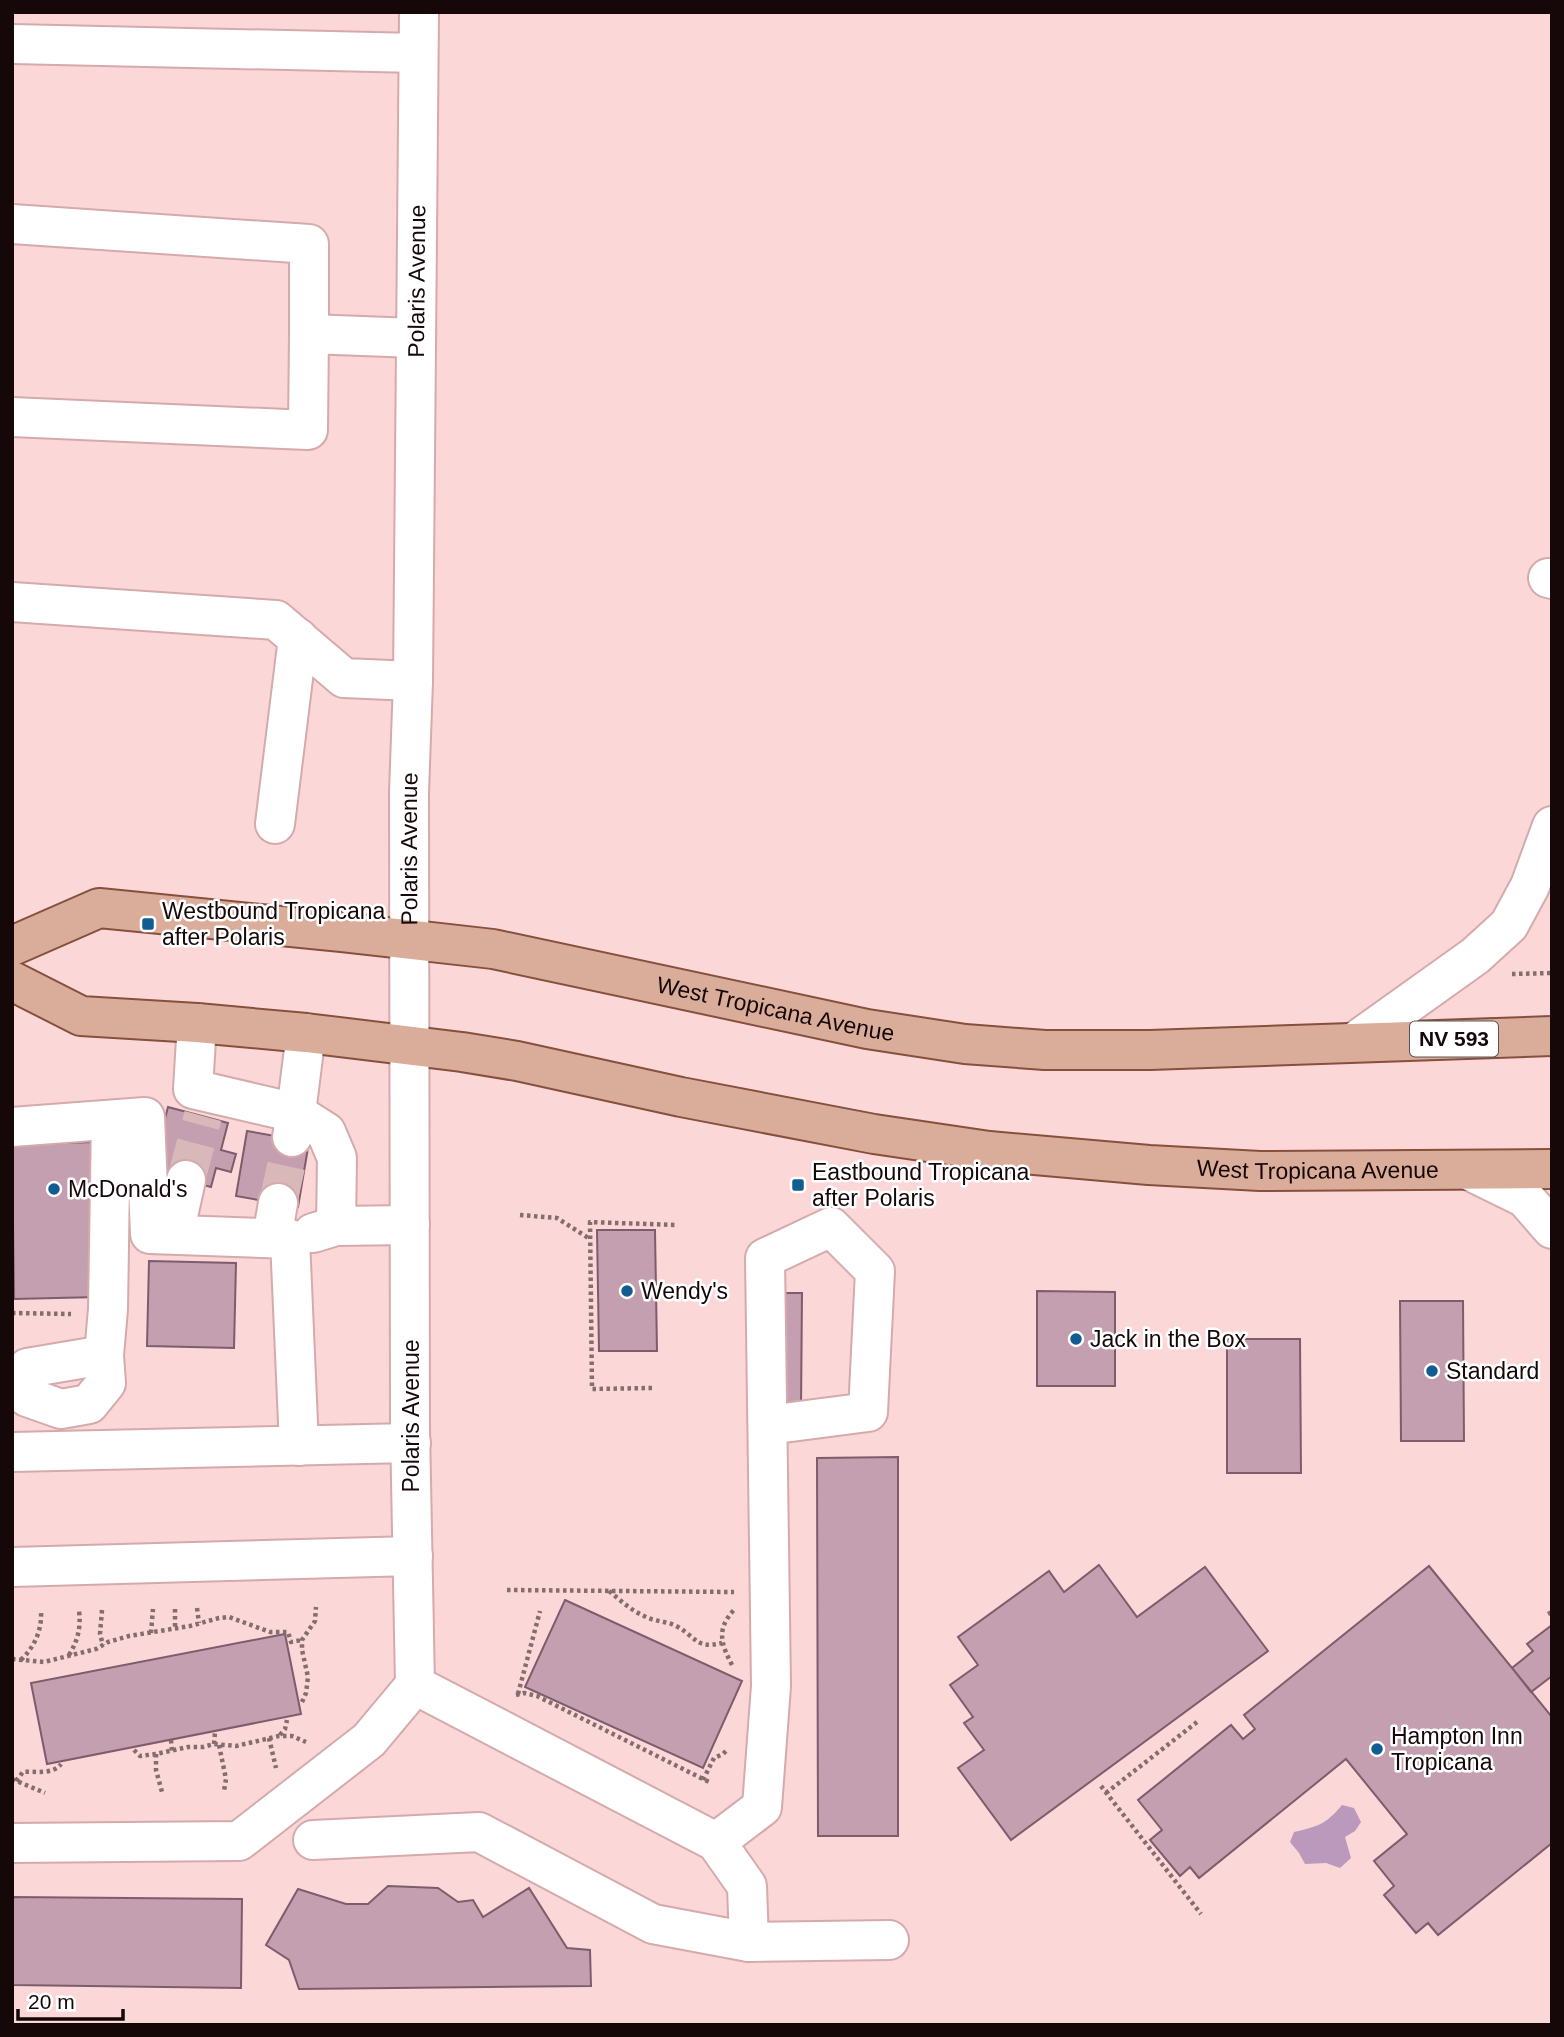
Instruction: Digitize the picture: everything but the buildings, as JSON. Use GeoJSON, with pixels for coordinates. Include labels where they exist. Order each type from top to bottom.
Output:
{"type":"FeatureCollection","features":[{"type":"Feature","properties":{"kind":"main road","name":"West Tropicana Avenue"},"geometry":{"type":"LineString","coordinates":[[12,946],[99,908],[493,950],[867,1029],[965,1044],[1045,1050],[1552,1036]]}},
{"type":"Feature","properties":{"kind":"main road","name":"West Tropicana Avenue"},"geometry":{"type":"LineString","coordinates":[[12,981],[81,1016],[306,1033],[517,1061],[848,1129],[989,1151],[1149,1165],[1260,1171],[1552,1169]]}},
{"type":"Feature","properties":{"kind":"street","name":"Polaris Avenue"},"geometry":{"type":"LineString","coordinates":[[415,1685],[411,1443],[409,793],[413,681],[419,12]]}},
{"type":"Feature","properties":{"kind":"street"},"geometry":{"type":"LineString","coordinates":[[12,44],[418,53]]}},
{"type":"Feature","properties":{"kind":"street"},"geometry":{"type":"LineString","coordinates":[[12,224],[309,244],[308,430],[12,416]]}},
{"type":"Feature","properties":{"kind":"street"},"geometry":{"type":"LineString","coordinates":[[309,334],[415,338]]}},
{"type":"Feature","properties":{"kind":"street"},"geometry":{"type":"LineString","coordinates":[[12,602],[276,620],[344,678],[413,681]]}},
{"type":"Feature","properties":{"kind":"street"},"geometry":{"type":"LineString","coordinates":[[275,824],[298,638]]}},
{"type":"Feature","properties":{"kind":"street"},"geometry":{"type":"LineString","coordinates":[[1356,1041],[1475,957],[1509,925],[1530,886],[1552,826]]}},
{"type":"Feature","properties":{"kind":"street"},"geometry":{"type":"LineString","coordinates":[[197,1023],[201,1099]]}},
{"type":"Feature","properties":{"kind":"street"},"geometry":{"type":"LineString","coordinates":[[294,1126],[306,1033]]}},
{"type":"Feature","properties":{"kind":"street"},"geometry":{"type":"LineString","coordinates":[[12,1127],[128,1118],[201,1099],[294,1126],[326,1132],[337,1158],[336,1226]]}},
{"type":"Feature","properties":{"kind":"street"},"geometry":{"type":"LineString","coordinates":[[128,1118],[150,1234],[280,1227],[410,1225]]}},
{"type":"Feature","properties":{"kind":"street"},"geometry":{"type":"LineString","coordinates":[[12,1383],[27,1368],[104,1355],[128,1118]]}},
{"type":"Feature","properties":{"kind":"street"},"geometry":{"type":"LineString","coordinates":[[1468,1170],[1525,1198],[1552,1228]]}},
{"type":"Feature","properties":{"kind":"street"},"geometry":{"type":"LineString","coordinates":[[174,1234],[186,1180]]}},
{"type":"Feature","properties":{"kind":"street"},"geometry":{"type":"LineString","coordinates":[[280,1227],[299,1446]]}},
{"type":"Feature","properties":{"kind":"street"},"geometry":{"type":"LineString","coordinates":[[716,1842],[762,1807],[771,1686],[765,1258],[831,1227],[875,1271],[868,1412],[768,1425]]}},
{"type":"Feature","properties":{"kind":"street"},"geometry":{"type":"LineString","coordinates":[[12,1452],[411,1443]]}},
{"type":"Feature","properties":{"kind":"street"},"geometry":{"type":"LineString","coordinates":[[12,1567],[413,1556]]}},
{"type":"Feature","properties":{"kind":"street"},"geometry":{"type":"LineString","coordinates":[[12,1843],[239,1841],[369,1740],[415,1685],[716,1842],[747,1886],[749,1942]]}},
{"type":"Feature","properties":{"kind":"street"},"geometry":{"type":"LineString","coordinates":[[313,1840],[479,1832],[653,1924],[749,1942],[889,1940]]}},
{"type":"Feature","properties":{"kind":"path"},"geometry":{"type":"LineString","coordinates":[[1502,974],[1552,973]]}},
{"type":"Feature","properties":{"kind":"path"},"geometry":{"type":"LineString","coordinates":[[520,1215],[556,1218],[590,1239]]}},
{"type":"Feature","properties":{"kind":"path"},"geometry":{"type":"LineString","coordinates":[[652,1388],[592,1389],[590,1222],[674,1225]]}},
{"type":"Feature","properties":{"kind":"path"},"geometry":{"type":"LineString","coordinates":[[12,1313],[83,1314],[108,1307]]}},
{"type":"Feature","properties":{"kind":"path"},"geometry":{"type":"LineString","coordinates":[[508,1590],[734,1592]]}},
{"type":"Feature","properties":{"kind":"path"},"geometry":{"type":"LineString","coordinates":[[608,1591],[635,1612],[649,1619],[676,1625],[697,1643],[710,1646],[722,1643]]}},
{"type":"Feature","properties":{"kind":"path"},"geometry":{"type":"LineString","coordinates":[[302,1702],[308,1677],[302,1640],[315,1621],[316,1607]]}},
{"type":"Feature","properties":{"kind":"path"},"geometry":{"type":"LineString","coordinates":[[197,1608],[199,1623]]}},
{"type":"Feature","properties":{"kind":"path"},"geometry":{"type":"LineString","coordinates":[[151,1633],[153,1609]]}},
{"type":"Feature","properties":{"kind":"path"},"geometry":{"type":"LineString","coordinates":[[175,1609],[175,1629]]}},
{"type":"Feature","properties":{"kind":"path"},"geometry":{"type":"LineString","coordinates":[[69,1656],[80,1631],[79,1610]]}},
{"type":"Feature","properties":{"kind":"path"},"geometry":{"type":"LineString","coordinates":[[102,1610],[100,1634],[103,1645]]}},
{"type":"Feature","properties":{"kind":"path"},"geometry":{"type":"LineString","coordinates":[[20,1660],[36,1640],[41,1611]]}},
{"type":"Feature","properties":{"kind":"path"},"geometry":{"type":"LineString","coordinates":[[518,1695],[540,1611]]}},
{"type":"Feature","properties":{"kind":"path"},"geometry":{"type":"LineString","coordinates":[[12,1659],[44,1662],[129,1636],[229,1617],[270,1632],[288,1632],[291,1642],[302,1640]]}},
{"type":"Feature","properties":{"kind":"path"},"geometry":{"type":"LineString","coordinates":[[537,1696],[711,1783]]}},
{"type":"Feature","properties":{"kind":"path"},"geometry":{"type":"LineString","coordinates":[[279,1736],[285,1729],[287,1720]]}},
{"type":"Feature","properties":{"kind":"path"},"geometry":{"type":"LineString","coordinates":[[1106,1793],[1198,1722]]}},
{"type":"Feature","properties":{"kind":"path"},"geometry":{"type":"LineString","coordinates":[[215,1732],[226,1779],[224,1791]]}},
{"type":"Feature","properties":{"kind":"path"},"geometry":{"type":"LineString","coordinates":[[134,1750],[140,1756],[188,1747],[236,1746],[279,1736],[292,1736],[309,1743]]}},
{"type":"Feature","properties":{"kind":"path"},"geometry":{"type":"LineString","coordinates":[[171,1740],[172,1751]]}},
{"type":"Feature","properties":{"kind":"path"},"geometry":{"type":"LineString","coordinates":[[156,1754],[156,1770],[162,1792]]}},
{"type":"Feature","properties":{"kind":"path"},"geometry":{"type":"LineString","coordinates":[[45,1793],[14,1780],[23,1772],[51,1771],[61,1764]]}},
{"type":"Feature","properties":{"kind":"path"},"geometry":{"type":"LineString","coordinates":[[1101,1786],[1201,1914]]}},
{"type":"Feature","properties":{"kind":"shaded area"},"geometry":{"type":"Polygon","coordinates":[[[1342,1805],[1354,1808],[1361,1822],[1355,1831],[1345,1837],[1351,1858],[1340,1868],[1326,1863],[1305,1864],[1290,1842],[1294,1832],[1321,1824],[1342,1805]]]}},
{"type":"Feature","properties":{"kind":"tunnel"},"geometry":{"type":"LineString","coordinates":[[186,1180],[203,1116]]}},
{"type":"Feature","properties":{"kind":"tunnel"},"geometry":{"type":"LineString","coordinates":[[278,1203],[292,1139]]}},
{"type":"Feature","properties":{"kind":"place","name":"Westbound Tropicana after Polaris"},"geometry":{"type":"Point","coordinates":[148,924]}},
{"type":"Feature","properties":{"kind":"place","name":"Eastbound Tropicana after Polaris"},"geometry":{"type":"Point","coordinates":[798,1185]}},
{"type":"Feature","properties":{"kind":"place","name":"McDonald's"},"geometry":{"type":"Point","coordinates":[54,1189]}},
{"type":"Feature","properties":{"kind":"place","name":"Wendy's"},"geometry":{"type":"Point","coordinates":[627,1291]}},
{"type":"Feature","properties":{"kind":"place","name":"Jack in the Box"},"geometry":{"type":"Point","coordinates":[1076,1339]}},
{"type":"Feature","properties":{"kind":"place","name":"Standard"},"geometry":{"type":"Point","coordinates":[1432,1371]}},
{"type":"Feature","properties":{"kind":"place","name":"Hampton Inn Tropicana"},"geometry":{"type":"Point","coordinates":[1377,1749]}}]}
